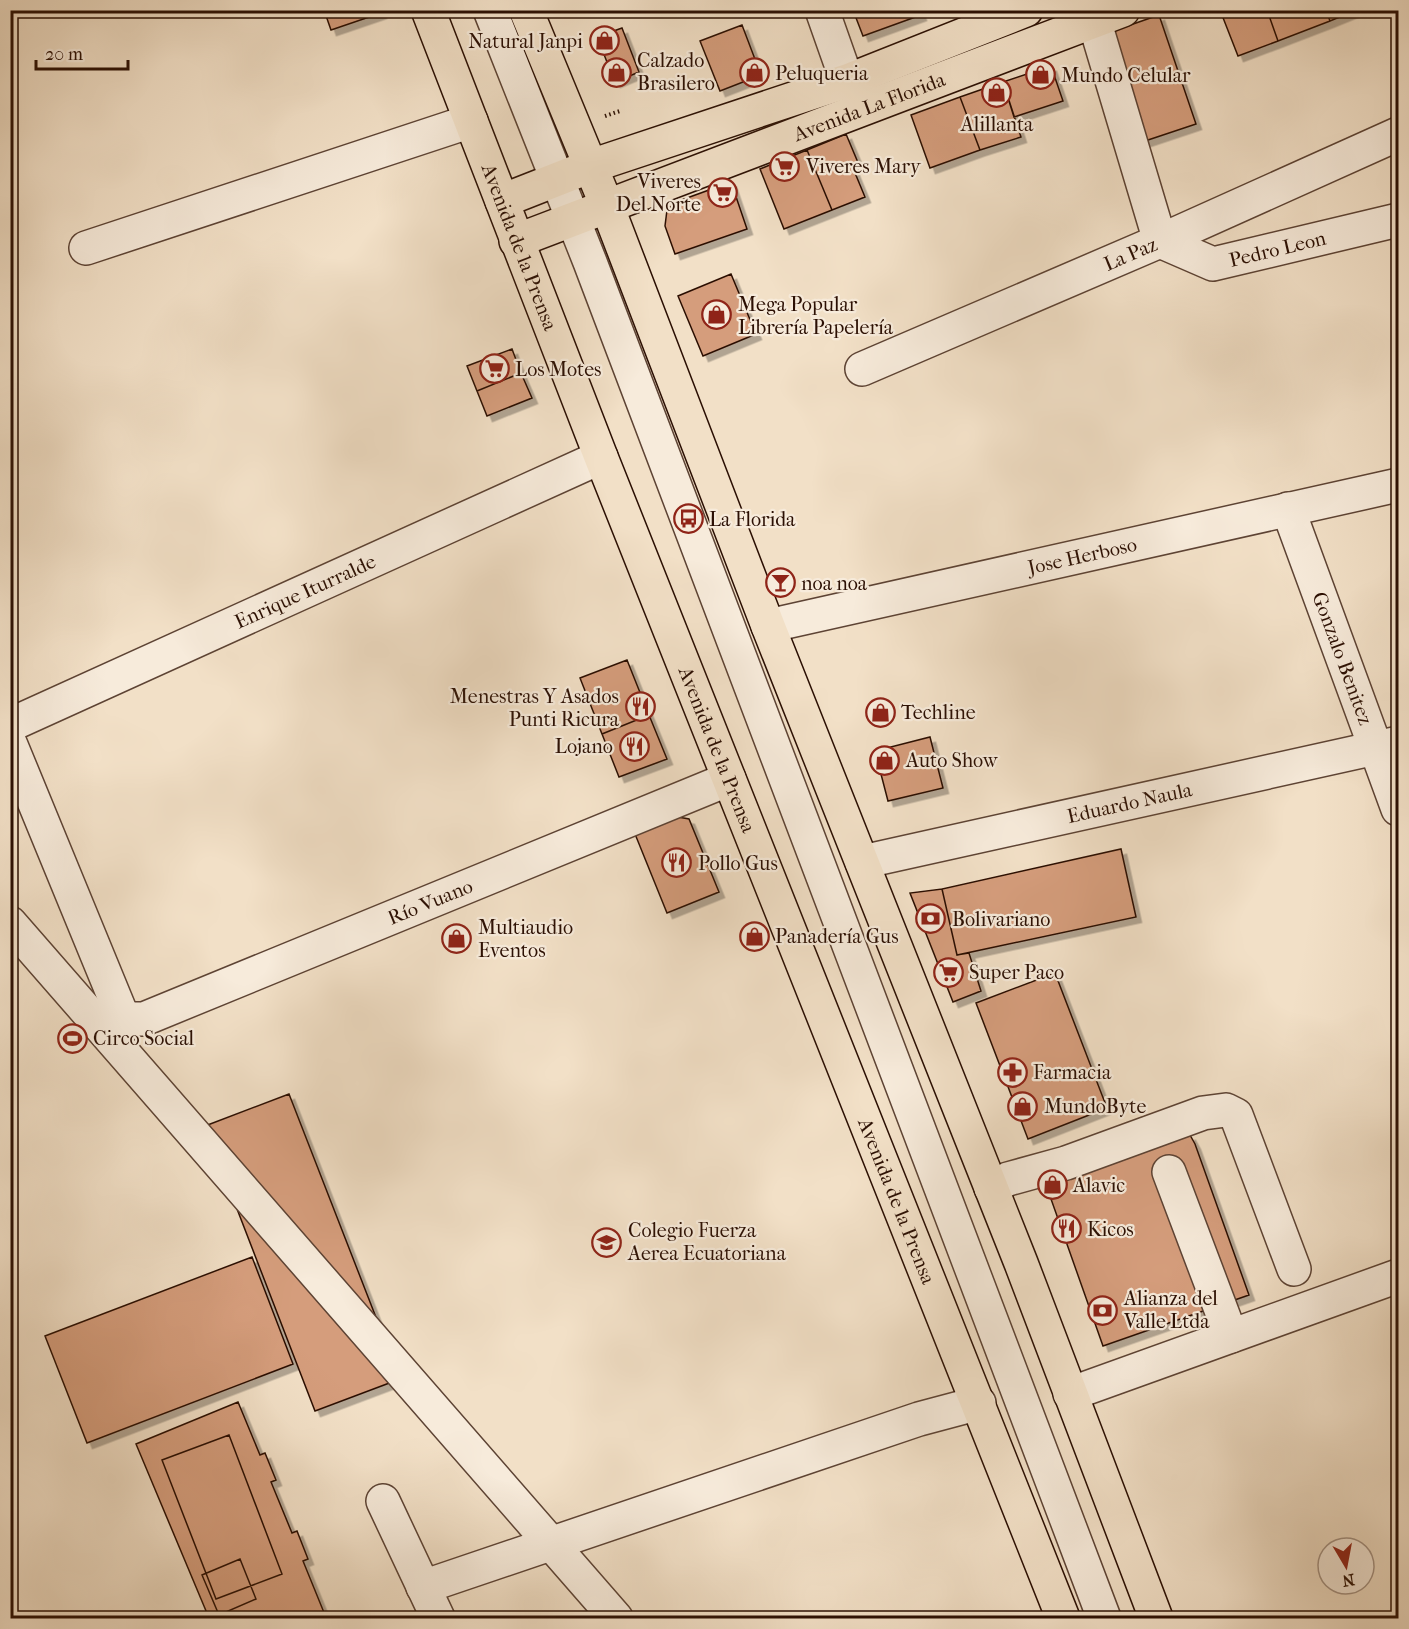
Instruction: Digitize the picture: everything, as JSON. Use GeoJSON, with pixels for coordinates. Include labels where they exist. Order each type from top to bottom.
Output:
{"type":"FeatureCollection","features":[{"type":"Feature","properties":{"kind":"main road","name":"Avenida de la Prensa"},"geometry":{"type":"LineString","coordinates":[[428,10],[601,457],[1063,1618]]}},
{"type":"Feature","properties":{"kind":"main road"},"geometry":{"type":"LineString","coordinates":[[526,10],[607,206],[768,626],[991,1188],[1156,1618]]}},
{"type":"Feature","properties":{"kind":"main road","name":"Avenida La Florida"},"geometry":{"type":"LineString","coordinates":[[502,201],[591,166],[847,81],[1026,10]]}},
{"type":"Feature","properties":{"kind":"main road","name":"Avenida La Florida"},"geometry":{"type":"LineString","coordinates":[[516,241],[1092,16],[1123,10]]}},
{"type":"Feature","properties":{"kind":"street"},"geometry":{"type":"LineString","coordinates":[[490,10],[559,179],[1104,1618]]}},
{"type":"Feature","properties":{"kind":"street"},"geometry":{"type":"LineString","coordinates":[[822,10],[847,81]]}},
{"type":"Feature","properties":{"kind":"street"},"geometry":{"type":"LineString","coordinates":[[1092,16],[1160,241]]}},
{"type":"Feature","properties":{"kind":"street"},"geometry":{"type":"LineString","coordinates":[[86,248],[471,121]]}},
{"type":"Feature","properties":{"kind":"street","name":"La Paz"},"geometry":{"type":"LineString","coordinates":[[862,369],[1397,140]]}},
{"type":"Feature","properties":{"kind":"street","name":"Pedro Leon"},"geometry":{"type":"LineString","coordinates":[[1160,241],[1213,264],[1398,220]]}},
{"type":"Feature","properties":{"kind":"street","name":"Enrique Iturralde"},"geometry":{"type":"LineString","coordinates":[[10,725],[601,457]]}},
{"type":"Feature","properties":{"kind":"street","name":"Jose Herboso"},"geometry":{"type":"LineString","coordinates":[[768,626],[1398,484]]}},
{"type":"Feature","properties":{"kind":"street","name":"Gonzalo Benitez"},"geometry":{"type":"LineString","coordinates":[[1288,509],[1388,745],[1398,809]]}},
{"type":"Feature","properties":{"kind":"street","name":"Río Vuano"},"geometry":{"type":"LineString","coordinates":[[10,743],[121,1013],[130,1019],[144,1019],[729,779]]}},
{"type":"Feature","properties":{"kind":"street","name":"Eduardo Naula"},"geometry":{"type":"LineString","coordinates":[[862,862],[1388,745]]}},
{"type":"Feature","properties":{"kind":"street"},"geometry":{"type":"LineString","coordinates":[[10,923],[616,1618]]}},
{"type":"Feature","properties":{"kind":"street"},"geometry":{"type":"LineString","coordinates":[[991,1188],[1008,1179],[1066,1163],[1190,1117],[1226,1110],[1236,1115],[1294,1269]]}},
{"type":"Feature","properties":{"kind":"street"},"geometry":{"type":"LineString","coordinates":[[1169,1172],[1231,1336]]}},
{"type":"Feature","properties":{"kind":"street"},"geometry":{"type":"LineString","coordinates":[[1070,1394],[1398,1276]]}},
{"type":"Feature","properties":{"kind":"street"},"geometry":{"type":"LineString","coordinates":[[423,1587],[919,1419],[978,1403]]}},
{"type":"Feature","properties":{"kind":"street"},"geometry":{"type":"LineString","coordinates":[[383,1501],[438,1618]]}},
{"type":"Feature","properties":{"kind":"path"},"geometry":{"type":"LineString","coordinates":[[598,118],[620,111]]}},
{"type":"Feature","properties":{"kind":"building"},"geometry":{"type":"Polygon","coordinates":[[[324,10],[380,10],[381,13],[331,30],[324,10]]]}},
{"type":"Feature","properties":{"kind":"building"},"geometry":{"type":"Polygon","coordinates":[[[853,10],[919,10],[921,15],[863,36],[853,10]]]}},
{"type":"Feature","properties":{"kind":"building"},"geometry":{"type":"Polygon","coordinates":[[[1220,10],[1267,10],[1278,41],[1238,56],[1220,10]]]}},
{"type":"Feature","properties":{"kind":"building"},"geometry":{"type":"Polygon","coordinates":[[[1267,10],[1326,10],[1330,21],[1278,41],[1267,10]]]}},
{"type":"Feature","properties":{"kind":"building"},"geometry":{"type":"Polygon","coordinates":[[[1326,10],[1357,10],[1330,21],[1326,10]]]}},
{"type":"Feature","properties":{"kind":"building"},"geometry":{"type":"Polygon","coordinates":[[[1159,15],[1196,124],[1145,141],[1109,38],[1116,30],[1159,15]]]}},
{"type":"Feature","properties":{"kind":"building"},"geometry":{"type":"Polygon","coordinates":[[[742,25],[761,75],[720,91],[700,41],[742,25]]]}},
{"type":"Feature","properties":{"kind":"building"},"geometry":{"type":"Polygon","coordinates":[[[622,28],[639,72],[615,82],[597,37],[622,28]]]}},
{"type":"Feature","properties":{"kind":"building"},"geometry":{"type":"Polygon","coordinates":[[[1051,66],[1063,101],[1014,117],[1003,82],[1051,66]]]}},
{"type":"Feature","properties":{"kind":"building"},"geometry":{"type":"Polygon","coordinates":[[[1003,82],[1021,137],[980,150],[960,97],[1003,82]]]}},
{"type":"Feature","properties":{"kind":"building"},"geometry":{"type":"Polygon","coordinates":[[[960,97],[980,150],[930,168],[911,115],[960,97]]]}},
{"type":"Feature","properties":{"kind":"building"},"geometry":{"type":"Polygon","coordinates":[[[846,134],[859,165],[853,168],[865,197],[832,210],[807,150],[846,134]]]}},
{"type":"Feature","properties":{"kind":"building"},"geometry":{"type":"Polygon","coordinates":[[[807,150],[832,210],[784,229],[760,169],[807,150]]]}},
{"type":"Feature","properties":{"kind":"building"},"geometry":{"type":"Polygon","coordinates":[[[731,182],[747,229],[675,254],[665,226],[667,210],[676,202],[731,182]]]}},
{"type":"Feature","properties":{"kind":"building","name":"Mega Popular Librería Papelería"},"geometry":{"type":"Polygon","coordinates":[[[731,274],[756,334],[703,356],[678,296],[731,274]]]}},
{"type":"Feature","properties":{"kind":"building","name":"Los Motes"},"geometry":{"type":"Polygon","coordinates":[[[512,349],[521,373],[477,391],[467,366],[512,349]]]}},
{"type":"Feature","properties":{"kind":"building"},"geometry":{"type":"Polygon","coordinates":[[[521,373],[532,398],[487,416],[477,391],[521,373]]]}},
{"type":"Feature","properties":{"kind":"building"},"geometry":{"type":"Polygon","coordinates":[[[627,660],[649,715],[602,734],[580,678],[627,660]]]}},
{"type":"Feature","properties":{"kind":"building","name":"Lojano"},"geometry":{"type":"Polygon","coordinates":[[[649,715],[667,759],[619,777],[602,734],[649,715]]]}},
{"type":"Feature","properties":{"kind":"building"},"geometry":{"type":"Polygon","coordinates":[[[930,737],[943,788],[888,801],[875,751],[930,737]]]}},
{"type":"Feature","properties":{"kind":"building","name":"Pollo Gus"},"geometry":{"type":"Polygon","coordinates":[[[678,817],[689,819],[719,892],[667,913],[635,834],[678,817]]]}},
{"type":"Feature","properties":{"kind":"building"},"geometry":{"type":"Polygon","coordinates":[[[1121,849],[1136,917],[957,955],[942,889],[1121,849]]]}},
{"type":"Feature","properties":{"kind":"building"},"geometry":{"type":"Polygon","coordinates":[[[942,889],[957,955],[969,953],[981,991],[953,1002],[910,893],[942,889]]]}},
{"type":"Feature","properties":{"kind":"building"},"geometry":{"type":"Polygon","coordinates":[[[1055,973],[1107,1108],[1028,1139],[976,1003],[1055,973]]]}},
{"type":"Feature","properties":{"kind":"building"},"geometry":{"type":"Polygon","coordinates":[[[289,1094],[400,1379],[315,1411],[205,1126],[289,1094]]]}},
{"type":"Feature","properties":{"kind":"building"},"geometry":{"type":"Polygon","coordinates":[[[1190,1135],[1249,1295],[1103,1346],[1045,1182],[1190,1135]]]}},
{"type":"Feature","properties":{"kind":"building"},"geometry":{"type":"Polygon","coordinates":[[[252,1257],[293,1364],[87,1443],[45,1336],[252,1257]]]}},
{"type":"Feature","properties":{"kind":"building"},"geometry":{"type":"Polygon","coordinates":[[[238,1402],[260,1455],[265,1453],[276,1480],[271,1482],[292,1533],[297,1531],[308,1559],[303,1561],[325,1615],[316,1618],[209,1618],[136,1444],[238,1402]]]}},
{"type":"Feature","properties":{"kind":"building"},"geometry":{"type":"Polygon","coordinates":[[[229,1435],[282,1574],[216,1599],[162,1460],[229,1435]]]}},
{"type":"Feature","properties":{"kind":"building"},"geometry":{"type":"Polygon","coordinates":[[[240,1559],[256,1599],[219,1615],[202,1575],[240,1559]]]}},
{"type":"Feature","properties":{"kind":"place","name":"Natural Janpi"},"geometry":{"type":"Point","coordinates":[604,41]}},
{"type":"Feature","properties":{"kind":"place","name":"Calzado Brasilero"},"geometry":{"type":"Point","coordinates":[616,72]}},
{"type":"Feature","properties":{"kind":"place","name":"Peluqueria"},"geometry":{"type":"Point","coordinates":[754,73]}},
{"type":"Feature","properties":{"kind":"place","name":"Mundo Celular"},"geometry":{"type":"Point","coordinates":[1040,75]}},
{"type":"Feature","properties":{"kind":"place","name":"Alillanta"},"geometry":{"type":"Point","coordinates":[997,93]}},
{"type":"Feature","properties":{"kind":"place","name":"Viveres Mary"},"geometry":{"type":"Point","coordinates":[785,166]}},
{"type":"Feature","properties":{"kind":"place","name":"Viveres Del Norte"},"geometry":{"type":"Point","coordinates":[722,193]}},
{"type":"Feature","properties":{"kind":"place","name":"Mega Popular Librería Papelería"},"geometry":{"type":"Point","coordinates":[717,315]}},
{"type":"Feature","properties":{"kind":"place","name":"Los Motes"},"geometry":{"type":"Point","coordinates":[494,369]}},
{"type":"Feature","properties":{"kind":"place","name":"La Florida"},"geometry":{"type":"Point","coordinates":[688,519]}},
{"type":"Feature","properties":{"kind":"place","name":"noa noa"},"geometry":{"type":"Point","coordinates":[780,583]}},
{"type":"Feature","properties":{"kind":"place","name":"Menestras Y Asados Punti Ricura"},"geometry":{"type":"Point","coordinates":[640,707]}},
{"type":"Feature","properties":{"kind":"place","name":"Techline"},"geometry":{"type":"Point","coordinates":[880,712]}},
{"type":"Feature","properties":{"kind":"place","name":"Lojano"},"geometry":{"type":"Point","coordinates":[634,746]}},
{"type":"Feature","properties":{"kind":"place","name":"Auto Show"},"geometry":{"type":"Point","coordinates":[885,760]}},
{"type":"Feature","properties":{"kind":"place","name":"Pollo Gus"},"geometry":{"type":"Point","coordinates":[677,863]}},
{"type":"Feature","properties":{"kind":"place","name":"Bolivariano"},"geometry":{"type":"Point","coordinates":[931,919]}},
{"type":"Feature","properties":{"kind":"place","name":"Panadería Gus"},"geometry":{"type":"Point","coordinates":[754,936]}},
{"type":"Feature","properties":{"kind":"place","name":"Multiaudio Eventos"},"geometry":{"type":"Point","coordinates":[457,938]}},
{"type":"Feature","properties":{"kind":"place","name":"Super Paco"},"geometry":{"type":"Point","coordinates":[948,972]}},
{"type":"Feature","properties":{"kind":"place","name":"Circo Social"},"geometry":{"type":"Point","coordinates":[72,1038]}},
{"type":"Feature","properties":{"kind":"place","name":"Farmacia"},"geometry":{"type":"Point","coordinates":[1012,1072]}},
{"type":"Feature","properties":{"kind":"place","name":"MundoByte"},"geometry":{"type":"Point","coordinates":[1023,1106]}},
{"type":"Feature","properties":{"kind":"place","name":"Alavic"},"geometry":{"type":"Point","coordinates":[1052,1185]}},
{"type":"Feature","properties":{"kind":"place","name":"Kicos"},"geometry":{"type":"Point","coordinates":[1066,1229]}},
{"type":"Feature","properties":{"kind":"place","name":"Colegio Fuerza Aerea Ecuatoriana"},"geometry":{"type":"Point","coordinates":[607,1242]}},
{"type":"Feature","properties":{"kind":"place","name":"Alianza del Valle Ltda"},"geometry":{"type":"Point","coordinates":[1103,1310]}}]}
